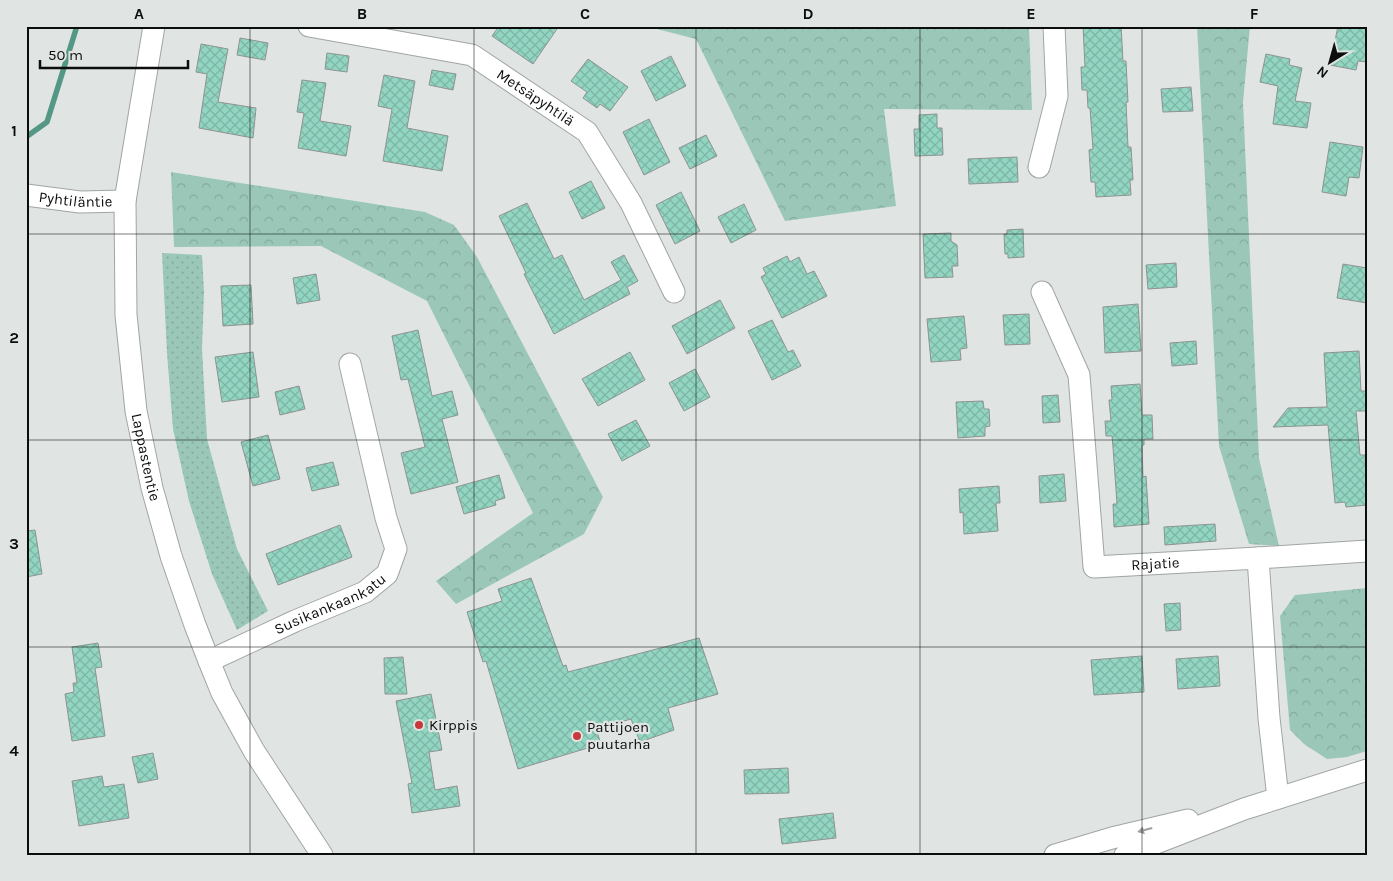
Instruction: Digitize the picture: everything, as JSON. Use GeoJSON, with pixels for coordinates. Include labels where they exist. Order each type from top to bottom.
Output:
{"type":"FeatureCollection","features":[{"type":"Feature","properties":{"kind":"street","name":"Lappastentie"},"geometry":{"type":"LineString","coordinates":[[154,26],[125,201],[126,315],[136,411],[152,488],[171,556],[195,625],[222,693],[254,752],[321,854]]}},
{"type":"Feature","properties":{"kind":"street","name":"Metsäpyhtilä"},"geometry":{"type":"LineString","coordinates":[[309,26],[472,55],[587,132],[631,203],[674,292]]}},
{"type":"Feature","properties":{"kind":"street"},"geometry":{"type":"LineString","coordinates":[[1040,167],[1057,96],[1054,26]]}},
{"type":"Feature","properties":{"kind":"street","name":"Pyhtiläntie"},"geometry":{"type":"LineString","coordinates":[[26,195],[80,202],[125,201]]}},
{"type":"Feature","properties":{"kind":"street","name":"Rajatie"},"geometry":{"type":"LineString","coordinates":[[1042,292],[1079,375],[1094,567],[1258,558]]}},
{"type":"Feature","properties":{"kind":"street","name":"Susikankaankatu"},"geometry":{"type":"LineString","coordinates":[[209,661],[295,621],[366,592],[387,574],[396,549],[386,518],[350,364]]}},
{"type":"Feature","properties":{"kind":"street"},"geometry":{"type":"LineString","coordinates":[[1278,798],[1269,718],[1258,558],[1367,551]]}},
{"type":"Feature","properties":{"kind":"street"},"geometry":{"type":"LineString","coordinates":[[1125,855],[1244,809],[1367,770]]}},
{"type":"Feature","properties":{"kind":"street"},"geometry":{"type":"LineString","coordinates":[[1055,855],[1171,823],[1244,809]]}},
{"type":"Feature","properties":{"kind":"green space"},"geometry":{"type":"Polygon","coordinates":[[[645,26],[1029,26],[1032,110],[884,109],[896,206],[785,221],[696,39],[645,26]]]}},
{"type":"Feature","properties":{"kind":"green space"},"geometry":{"type":"Polygon","coordinates":[[[1197,26],[1250,26],[1243,102],[1259,458],[1279,546],[1249,544],[1219,446],[1197,26]]]}},
{"type":"Feature","properties":{"kind":"green space"},"geometry":{"type":"Polygon","coordinates":[[[171,172],[425,212],[454,225],[477,257],[603,497],[584,534],[456,604],[436,581],[533,513],[427,301],[321,246],[174,247],[171,172]]]}},
{"type":"Feature","properties":{"kind":"green space"},"geometry":{"type":"Polygon","coordinates":[[[162,253],[202,255],[204,292],[202,349],[207,439],[237,549],[268,611],[237,630],[212,574],[189,501],[173,429],[162,253]]]}},
{"type":"Feature","properties":{"kind":"green space"},"geometry":{"type":"Polygon","coordinates":[[[1367,588],[1367,751],[1347,757],[1327,759],[1304,744],[1290,730],[1280,616],[1295,595],[1367,588]]]}},
{"type":"Feature","properties":{"kind":"building"},"geometry":{"type":"Polygon","coordinates":[[[499,26],[559,26],[533,64],[492,36],[499,26]]]}},
{"type":"Feature","properties":{"kind":"building"},"geometry":{"type":"Polygon","coordinates":[[[1083,26],[1121,26],[1123,61],[1126,61],[1128,147],[1131,147],[1133,180],[1130,180],[1131,195],[1096,197],[1095,182],[1091,182],[1089,150],[1093,149],[1090,108],[1088,108],[1087,90],[1082,90],[1081,67],[1085,67],[1083,26]]]}},
{"type":"Feature","properties":{"kind":"building"},"geometry":{"type":"Polygon","coordinates":[[[1338,26],[1367,26],[1367,62],[1358,61],[1356,70],[1330,65],[1338,26]]]}},
{"type":"Feature","properties":{"kind":"building"},"geometry":{"type":"Polygon","coordinates":[[[240,38],[268,43],[265,60],[237,55],[240,38]]]}},
{"type":"Feature","properties":{"kind":"building"},"geometry":{"type":"Polygon","coordinates":[[[201,44],[228,49],[218,102],[256,108],[253,138],[199,128],[207,74],[196,72],[201,44]]]}},
{"type":"Feature","properties":{"kind":"building"},"geometry":{"type":"Polygon","coordinates":[[[327,53],[349,56],[347,72],[325,69],[327,53]]]}},
{"type":"Feature","properties":{"kind":"building"},"geometry":{"type":"Polygon","coordinates":[[[1266,54],[1290,59],[1289,65],[1302,68],[1295,101],[1311,103],[1307,128],[1273,124],[1278,86],[1260,82],[1266,54]]]}},
{"type":"Feature","properties":{"kind":"building"},"geometry":{"type":"Polygon","coordinates":[[[671,56],[686,86],[656,101],[641,71],[671,56]]]}},
{"type":"Feature","properties":{"kind":"building"},"geometry":{"type":"Polygon","coordinates":[[[588,59],[628,87],[610,111],[600,104],[597,108],[583,98],[587,92],[571,81],[588,59]]]}},
{"type":"Feature","properties":{"kind":"building"},"geometry":{"type":"Polygon","coordinates":[[[432,70],[456,74],[453,90],[429,85],[432,70]]]}},
{"type":"Feature","properties":{"kind":"building"},"geometry":{"type":"Polygon","coordinates":[[[384,75],[415,81],[407,128],[448,136],[442,171],[383,161],[392,109],[378,106],[384,75]]]}},
{"type":"Feature","properties":{"kind":"building"},"geometry":{"type":"Polygon","coordinates":[[[302,80],[326,83],[320,121],[351,126],[346,156],[298,148],[304,113],[297,112],[302,80]]]}},
{"type":"Feature","properties":{"kind":"building"},"geometry":{"type":"Polygon","coordinates":[[[1191,87],[1193,111],[1163,112],[1161,89],[1191,87]]]}},
{"type":"Feature","properties":{"kind":"building"},"geometry":{"type":"Polygon","coordinates":[[[937,114],[937,128],[942,128],[943,155],[915,156],[914,129],[919,129],[919,115],[937,114]]]}},
{"type":"Feature","properties":{"kind":"building"},"geometry":{"type":"Polygon","coordinates":[[[649,119],[670,162],[644,175],[623,132],[649,119]]]}},
{"type":"Feature","properties":{"kind":"building"},"geometry":{"type":"Polygon","coordinates":[[[706,135],[717,156],[690,169],[679,148],[706,135]]]}},
{"type":"Feature","properties":{"kind":"building"},"geometry":{"type":"Polygon","coordinates":[[[1330,142],[1363,147],[1359,178],[1349,177],[1346,196],[1322,192],[1330,142]]]}},
{"type":"Feature","properties":{"kind":"building"},"geometry":{"type":"Polygon","coordinates":[[[1017,157],[1018,182],[969,184],[968,159],[1017,157]]]}},
{"type":"Feature","properties":{"kind":"building"},"geometry":{"type":"Polygon","coordinates":[[[591,181],[605,208],[582,219],[569,192],[591,181]]]}},
{"type":"Feature","properties":{"kind":"building"},"geometry":{"type":"Polygon","coordinates":[[[681,192],[700,231],[675,244],[656,205],[681,192]]]}},
{"type":"Feature","properties":{"kind":"building"},"geometry":{"type":"Polygon","coordinates":[[[527,203],[554,259],[562,255],[584,300],[621,280],[611,262],[624,255],[638,281],[627,287],[630,294],[554,334],[524,274],[526,273],[499,216],[527,203]]]}},
{"type":"Feature","properties":{"kind":"building"},"geometry":{"type":"Polygon","coordinates":[[[744,204],[756,230],[731,243],[718,217],[744,204]]]}},
{"type":"Feature","properties":{"kind":"building"},"geometry":{"type":"Polygon","coordinates":[[[1023,229],[1024,257],[1008,258],[1008,254],[1005,254],[1004,234],[1007,234],[1007,230],[1023,229]]]}},
{"type":"Feature","properties":{"kind":"building"},"geometry":{"type":"Polygon","coordinates":[[[951,233],[951,241],[957,245],[958,266],[952,266],[953,277],[925,278],[923,234],[951,233]]]}},
{"type":"Feature","properties":{"kind":"building"},"geometry":{"type":"Polygon","coordinates":[[[787,256],[790,262],[799,257],[807,274],[814,271],[827,296],[782,318],[761,277],[766,274],[763,268],[787,256]]]}},
{"type":"Feature","properties":{"kind":"building"},"geometry":{"type":"Polygon","coordinates":[[[1176,263],[1177,287],[1148,289],[1146,265],[1176,263]]]}},
{"type":"Feature","properties":{"kind":"building"},"geometry":{"type":"Polygon","coordinates":[[[1343,264],[1367,268],[1367,303],[1337,298],[1343,264]]]}},
{"type":"Feature","properties":{"kind":"building"},"geometry":{"type":"Polygon","coordinates":[[[316,274],[320,300],[297,304],[293,278],[316,274]]]}},
{"type":"Feature","properties":{"kind":"building"},"geometry":{"type":"Polygon","coordinates":[[[251,285],[253,324],[223,326],[221,286],[251,285]]]}},
{"type":"Feature","properties":{"kind":"building"},"geometry":{"type":"Polygon","coordinates":[[[720,300],[735,328],[687,354],[672,326],[720,300]]]}},
{"type":"Feature","properties":{"kind":"building"},"geometry":{"type":"Polygon","coordinates":[[[1138,304],[1141,351],[1105,353],[1103,307],[1138,304]]]}},
{"type":"Feature","properties":{"kind":"building"},"geometry":{"type":"Polygon","coordinates":[[[1029,314],[1030,344],[1005,345],[1003,315],[1029,314]]]}},
{"type":"Feature","properties":{"kind":"building"},"geometry":{"type":"Polygon","coordinates":[[[964,316],[967,348],[960,349],[961,360],[931,362],[927,319],[964,316]]]}},
{"type":"Feature","properties":{"kind":"building"},"geometry":{"type":"Polygon","coordinates":[[[772,320],[788,352],[793,350],[801,366],[772,380],[748,331],[772,320]]]}},
{"type":"Feature","properties":{"kind":"building"},"geometry":{"type":"Polygon","coordinates":[[[418,330],[432,396],[452,391],[458,415],[442,419],[458,482],[411,494],[401,453],[425,447],[408,379],[401,380],[392,336],[418,330]]]}},
{"type":"Feature","properties":{"kind":"building"},"geometry":{"type":"Polygon","coordinates":[[[1196,341],[1197,364],[1172,366],[1170,343],[1196,341]]]}},
{"type":"Feature","properties":{"kind":"building"},"geometry":{"type":"Polygon","coordinates":[[[1359,351],[1361,391],[1367,391],[1367,411],[1356,411],[1360,455],[1365,455],[1367,505],[1346,507],[1345,502],[1335,503],[1328,425],[1273,427],[1288,408],[1327,407],[1324,353],[1359,351]]]}},
{"type":"Feature","properties":{"kind":"building"},"geometry":{"type":"Polygon","coordinates":[[[253,352],[259,397],[222,402],[215,357],[253,352]]]}},
{"type":"Feature","properties":{"kind":"building"},"geometry":{"type":"Polygon","coordinates":[[[630,352],[645,380],[598,406],[582,379],[630,352]]]}},
{"type":"Feature","properties":{"kind":"building"},"geometry":{"type":"Polygon","coordinates":[[[695,369],[710,397],[684,411],[669,383],[695,369]]]}},
{"type":"Feature","properties":{"kind":"building"},"geometry":{"type":"Polygon","coordinates":[[[1140,384],[1142,415],[1152,415],[1153,439],[1144,439],[1144,445],[1142,445],[1143,477],[1146,476],[1149,524],[1114,527],[1113,504],[1117,504],[1113,447],[1112,436],[1106,436],[1105,421],[1111,421],[1109,400],[1112,400],[1111,386],[1140,384]]]}},
{"type":"Feature","properties":{"kind":"building"},"geometry":{"type":"Polygon","coordinates":[[[299,386],[305,409],[280,415],[275,392],[299,386]]]}},
{"type":"Feature","properties":{"kind":"building"},"geometry":{"type":"Polygon","coordinates":[[[1058,395],[1060,422],[1043,423],[1042,396],[1058,395]]]}},
{"type":"Feature","properties":{"kind":"building"},"geometry":{"type":"Polygon","coordinates":[[[983,401],[984,409],[989,409],[990,426],[985,427],[985,436],[958,438],[956,402],[983,401]]]}},
{"type":"Feature","properties":{"kind":"building"},"geometry":{"type":"Polygon","coordinates":[[[636,420],[650,446],[622,461],[608,434],[636,420]]]}},
{"type":"Feature","properties":{"kind":"building"},"geometry":{"type":"Polygon","coordinates":[[[268,435],[280,479],[253,486],[241,442],[268,435]]]}},
{"type":"Feature","properties":{"kind":"building"},"geometry":{"type":"Polygon","coordinates":[[[333,462],[339,485],[312,491],[306,468],[333,462]]]}},
{"type":"Feature","properties":{"kind":"building"},"geometry":{"type":"Polygon","coordinates":[[[1064,474],[1066,501],[1040,503],[1039,476],[1064,474]]]}},
{"type":"Feature","properties":{"kind":"building"},"geometry":{"type":"Polygon","coordinates":[[[499,475],[505,498],[495,501],[496,505],[464,514],[456,487],[499,475]]]}},
{"type":"Feature","properties":{"kind":"building"},"geometry":{"type":"Polygon","coordinates":[[[999,486],[1000,503],[996,503],[998,531],[964,534],[963,512],[960,513],[959,489],[999,486]]]}},
{"type":"Feature","properties":{"kind":"building"},"geometry":{"type":"Polygon","coordinates":[[[1215,524],[1216,541],[1165,545],[1164,527],[1215,524]]]}},
{"type":"Feature","properties":{"kind":"building"},"geometry":{"type":"Polygon","coordinates":[[[340,525],[352,557],[278,585],[266,554],[340,525]]]}},
{"type":"Feature","properties":{"kind":"building"},"geometry":{"type":"Polygon","coordinates":[[[35,530],[42,574],[26,577],[26,531],[35,530]]]}},
{"type":"Feature","properties":{"kind":"building"},"geometry":{"type":"Polygon","coordinates":[[[531,578],[563,666],[566,665],[568,672],[699,638],[718,694],[668,708],[674,730],[640,742],[631,719],[596,729],[601,744],[518,769],[486,661],[483,662],[467,612],[502,601],[498,589],[531,578]]]}},
{"type":"Feature","properties":{"kind":"building"},"geometry":{"type":"Polygon","coordinates":[[[1180,603],[1181,630],[1166,631],[1164,604],[1180,603]]]}},
{"type":"Feature","properties":{"kind":"building"},"geometry":{"type":"Polygon","coordinates":[[[98,643],[102,667],[95,668],[105,736],[72,741],[65,694],[74,692],[73,683],[77,683],[72,647],[98,643]]]}},
{"type":"Feature","properties":{"kind":"building"},"geometry":{"type":"Polygon","coordinates":[[[1142,656],[1144,692],[1094,695],[1091,660],[1142,656]]]}},
{"type":"Feature","properties":{"kind":"building"},"geometry":{"type":"Polygon","coordinates":[[[1218,656],[1220,686],[1178,689],[1176,659],[1218,656]]]}},
{"type":"Feature","properties":{"kind":"building"},"geometry":{"type":"Polygon","coordinates":[[[403,657],[407,694],[385,694],[384,658],[403,657]]]}},
{"type":"Feature","properties":{"kind":"building"},"geometry":{"type":"Polygon","coordinates":[[[431,694],[442,750],[429,752],[435,790],[457,786],[460,806],[412,813],[408,784],[412,783],[396,701],[431,694]]]}},
{"type":"Feature","properties":{"kind":"building"},"geometry":{"type":"Polygon","coordinates":[[[153,753],[158,779],[138,783],[132,757],[153,753]]]}},
{"type":"Feature","properties":{"kind":"building"},"geometry":{"type":"Polygon","coordinates":[[[788,768],[789,793],[745,794],[744,770],[788,768]]]}},
{"type":"Feature","properties":{"kind":"building"},"geometry":{"type":"Polygon","coordinates":[[[102,776],[104,787],[124,784],[129,818],[79,826],[72,781],[102,776]]]}},
{"type":"Feature","properties":{"kind":"building"},"geometry":{"type":"Polygon","coordinates":[[[833,813],[836,838],[782,844],[779,819],[833,813]]]}},
{"type":"Feature","properties":{"kind":"waterway"},"geometry":{"type":"LineString","coordinates":[[26,137],[47,122],[77,26]]}},
{"type":"Feature","properties":{"kind":"place","name":"Kirppis"},"geometry":{"type":"Point","coordinates":[419,725]}},
{"type":"Feature","properties":{"kind":"place","name":"Pattijoen puutarha"},"geometry":{"type":"Point","coordinates":[577,736]}}]}
